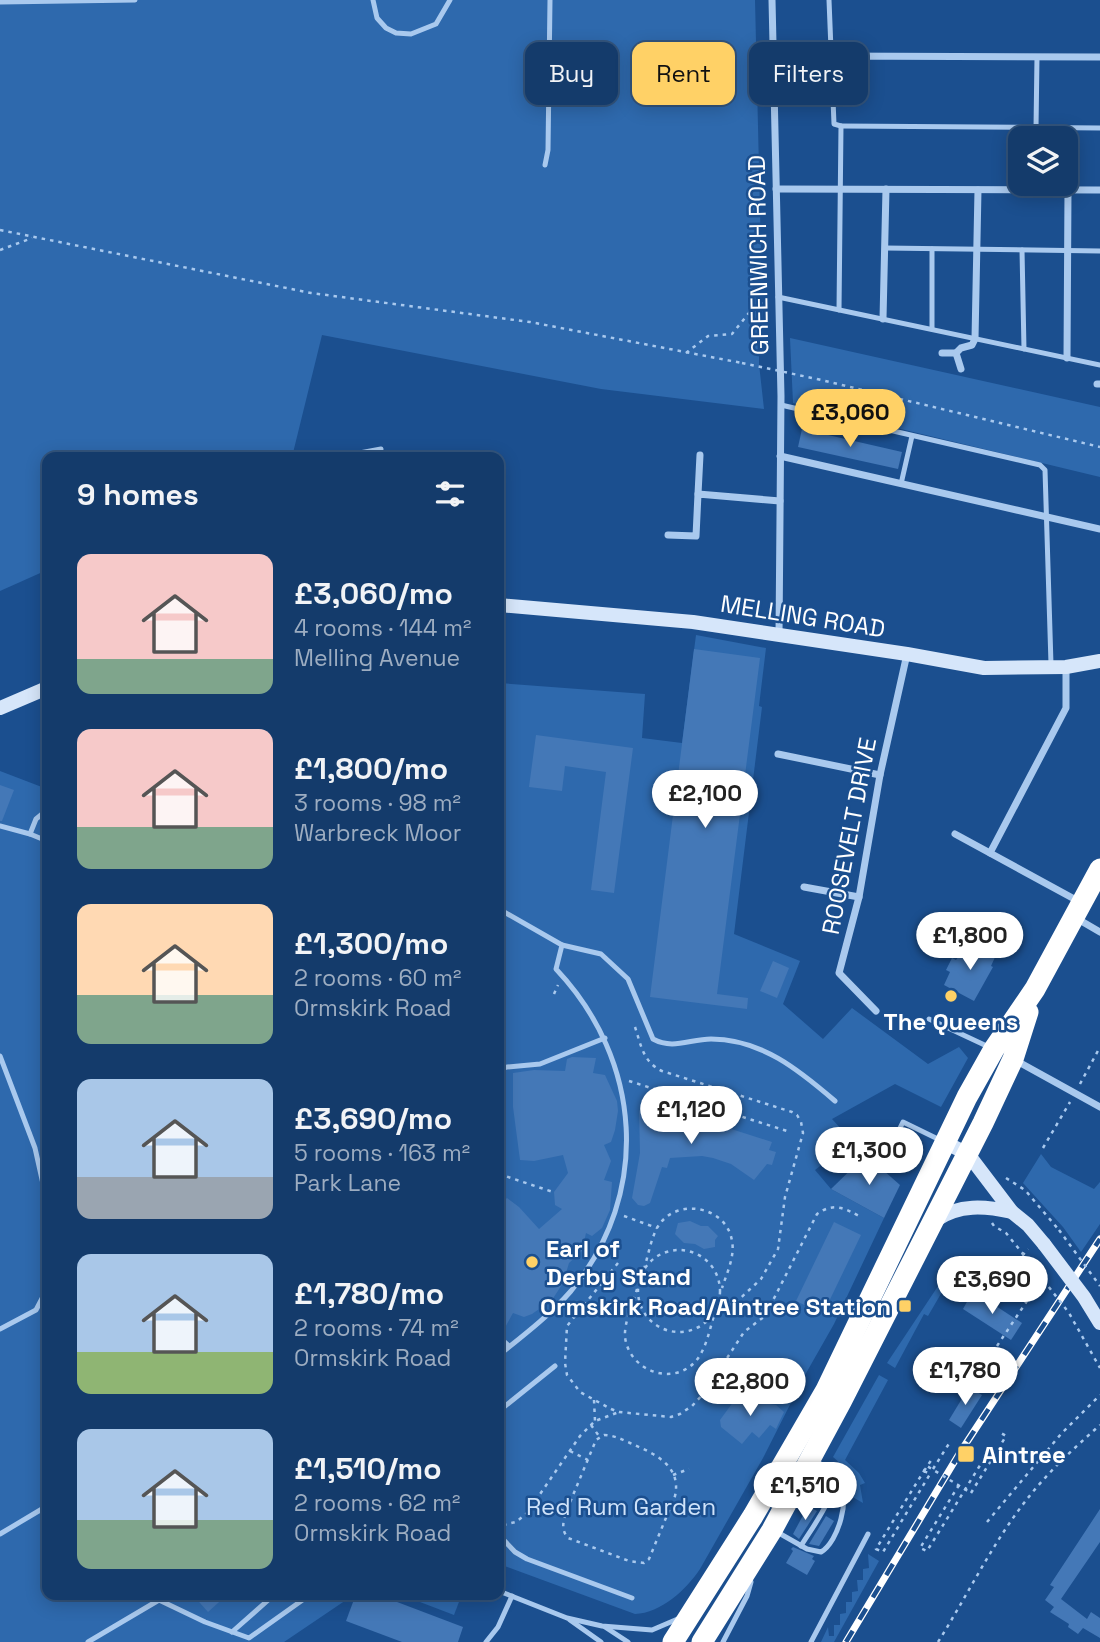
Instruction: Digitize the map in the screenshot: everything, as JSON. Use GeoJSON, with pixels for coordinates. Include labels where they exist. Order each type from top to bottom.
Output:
{"type":"FeatureCollection","features":[{"type":"Feature","properties":{"kind":"highway"},"geometry":{"type":"LineString","coordinates":[[673,1642],[753,1516],[826,1390],[944,1142],[994,1049],[1035,989],[1100,869]]}},
{"type":"Feature","properties":{"kind":"highway"},"geometry":{"type":"LineString","coordinates":[[702,1642],[772,1530],[819,1463],[1013,1059],[1035,989]]}},
{"type":"Feature","properties":{"kind":"street","name":"GREENWICH ROAD"},"geometry":{"type":"LineString","coordinates":[[772,0],[773,42]]}},
{"type":"Feature","properties":{"kind":"street"},"geometry":{"type":"LineString","coordinates":[[868,56],[1100,57]]}},
{"type":"Feature","properties":{"kind":"street","name":"GREENWICH ROAD"},"geometry":{"type":"LineString","coordinates":[[775,105],[781,405],[779,636]]}},
{"type":"Feature","properties":{"kind":"street"},"geometry":{"type":"LineString","coordinates":[[776,189],[1008,188]]}},
{"type":"Feature","properties":{"kind":"street"},"geometry":{"type":"LineString","coordinates":[[883,319],[886,189]]}},
{"type":"Feature","properties":{"kind":"street"},"geometry":{"type":"LineString","coordinates":[[942,354],[956,353],[961,348],[972,345],[975,339],[978,190]]}},
{"type":"Feature","properties":{"kind":"street"},"geometry":{"type":"LineString","coordinates":[[1078,190],[1100,190]]}},
{"type":"Feature","properties":{"kind":"street"},"geometry":{"type":"LineString","coordinates":[[1067,358],[1068,196]]}},
{"type":"Feature","properties":{"kind":"street"},"geometry":{"type":"LineString","coordinates":[[956,353],[961,369]]}},
{"type":"Feature","properties":{"kind":"street"},"geometry":{"type":"LineString","coordinates":[[668,535],[695,536],[700,455]]}},
{"type":"Feature","properties":{"kind":"street"},"geometry":{"type":"LineString","coordinates":[[780,456],[1100,529]]}},
{"type":"Feature","properties":{"kind":"street"},"geometry":{"type":"LineString","coordinates":[[698,494],[780,501]]}},
{"type":"Feature","properties":{"kind":"street","name":"MELLING ROAD"},"geometry":{"type":"LineString","coordinates":[[504,605],[693,622],[984,668],[1059,667],[1100,661]]}},
{"type":"Feature","properties":{"kind":"street","name":"ROOSEVELT DRIVE"},"geometry":{"type":"LineString","coordinates":[[877,1011],[839,973],[859,897],[880,775],[907,654]]}},
{"type":"Feature","properties":{"kind":"street"},"geometry":{"type":"LineString","coordinates":[[990,853],[1066,708],[1059,667]]}},
{"type":"Feature","properties":{"kind":"street"},"geometry":{"type":"LineString","coordinates":[[0,708],[42,690]]}},
{"type":"Feature","properties":{"kind":"street"},"geometry":{"type":"LineString","coordinates":[[778,754],[880,775]]}},
{"type":"Feature","properties":{"kind":"street"},"geometry":{"type":"LineString","coordinates":[[955,834],[1034,877],[1078,910],[1100,932]]}},
{"type":"Feature","properties":{"kind":"street"},"geometry":{"type":"LineString","coordinates":[[804,887],[859,897]]}},
{"type":"Feature","properties":{"kind":"street"},"geometry":{"type":"LineString","coordinates":[[994,1049],[1100,1107]]}},
{"type":"Feature","properties":{"kind":"street"},"geometry":{"type":"LineString","coordinates":[[944,1142],[968,1154],[1012,1212],[1028,1225],[1044,1244],[1100,1322]]}},
{"type":"Feature","properties":{"kind":"street"},"geometry":{"type":"LineString","coordinates":[[932,1223],[947,1212],[985,1206],[1012,1212]]}},
{"type":"Feature","properties":{"kind":"lane"},"geometry":{"type":"LineString","coordinates":[[0,2],[135,0]]}},
{"type":"Feature","properties":{"kind":"lane"},"geometry":{"type":"LineString","coordinates":[[373,0],[377,18],[386,28],[396,33],[411,34],[436,24],[450,0]]}},
{"type":"Feature","properties":{"kind":"lane"},"geometry":{"type":"LineString","coordinates":[[545,165],[548,150],[550,0]]}},
{"type":"Feature","properties":{"kind":"lane"},"geometry":{"type":"LineString","coordinates":[[829,0],[830,42]]}},
{"type":"Feature","properties":{"kind":"lane"},"geometry":{"type":"LineString","coordinates":[[1032,126],[1037,57]]}},
{"type":"Feature","properties":{"kind":"lane"},"geometry":{"type":"LineString","coordinates":[[833,105],[834,124],[841,126],[1008,128]]}},
{"type":"Feature","properties":{"kind":"lane"},"geometry":{"type":"LineString","coordinates":[[839,310],[841,126]]}},
{"type":"Feature","properties":{"kind":"lane"},"geometry":{"type":"LineString","coordinates":[[1078,128],[1100,128]]}},
{"type":"Feature","properties":{"kind":"lane"},"geometry":{"type":"LineString","coordinates":[[885,248],[1100,251]]}},
{"type":"Feature","properties":{"kind":"lane"},"geometry":{"type":"LineString","coordinates":[[932,249],[932,329]]}},
{"type":"Feature","properties":{"kind":"lane"},"geometry":{"type":"LineString","coordinates":[[1022,250],[1024,349]]}},
{"type":"Feature","properties":{"kind":"lane"},"geometry":{"type":"LineString","coordinates":[[778,301],[839,310],[1100,365]]}},
{"type":"Feature","properties":{"kind":"lane"},"geometry":{"type":"LineString","coordinates":[[781,405],[1040,466],[1045,470],[1052,626],[1059,667]]}},
{"type":"Feature","properties":{"kind":"lane"},"geometry":{"type":"LineString","coordinates":[[901,484],[912,436]]}},
{"type":"Feature","properties":{"kind":"lane"},"geometry":{"type":"LineString","coordinates":[[369,452],[381,450]]}},
{"type":"Feature","properties":{"kind":"lane"},"geometry":{"type":"LineString","coordinates":[[30,834],[36,819],[42,814]]}},
{"type":"Feature","properties":{"kind":"lane"},"geometry":{"type":"LineString","coordinates":[[0,826],[42,839]]}},
{"type":"Feature","properties":{"kind":"lane"},"geometry":{"type":"LineString","coordinates":[[504,912],[562,945],[601,954],[628,979],[653,1039],[664,1045],[714,1039],[755,1048],[798,1069],[835,1101]]}},
{"type":"Feature","properties":{"kind":"lane"},"geometry":{"type":"LineString","coordinates":[[504,1350],[556,1307],[572,1290],[593,1259],[616,1214],[626,1162],[626,1122],[619,1078],[605,1038],[592,1014],[556,969],[562,945]]}},
{"type":"Feature","properties":{"kind":"lane"},"geometry":{"type":"LineString","coordinates":[[929,1019],[994,1049]]}},
{"type":"Feature","properties":{"kind":"lane"},"geometry":{"type":"LineString","coordinates":[[504,1068],[540,1064],[605,1038]]}},
{"type":"Feature","properties":{"kind":"lane"},"geometry":{"type":"LineString","coordinates":[[0,1056],[35,1148],[42,1180]]}},
{"type":"Feature","properties":{"kind":"lane"},"geometry":{"type":"LineString","coordinates":[[884,1160],[903,1122],[944,1142]]}},
{"type":"Feature","properties":{"kind":"lane"},"geometry":{"type":"LineString","coordinates":[[0,1329],[36,1310],[42,1299]]}},
{"type":"Feature","properties":{"kind":"lane"},"geometry":{"type":"LineString","coordinates":[[504,1342],[509,1346]]}},
{"type":"Feature","properties":{"kind":"lane"},"geometry":{"type":"LineString","coordinates":[[504,1406],[555,1366]]}},
{"type":"Feature","properties":{"kind":"lane"},"geometry":{"type":"LineString","coordinates":[[772,1530],[816,1552],[827,1548],[844,1504],[842,1482],[837,1474],[819,1463]]}},
{"type":"Feature","properties":{"kind":"lane"},"geometry":{"type":"LineString","coordinates":[[801,1546],[834,1486],[834,1479],[819,1463]]}},
{"type":"Feature","properties":{"kind":"lane"},"geometry":{"type":"LineString","coordinates":[[0,1534],[42,1509]]}},
{"type":"Feature","properties":{"kind":"lane"},"geometry":{"type":"LineString","coordinates":[[811,1642],[868,1534]]}},
{"type":"Feature","properties":{"kind":"lane"},"geometry":{"type":"LineString","coordinates":[[504,1540],[515,1552],[527,1559],[632,1598]]}},
{"type":"Feature","properties":{"kind":"lane"},"geometry":{"type":"LineString","coordinates":[[723,1642],[747,1596],[760,1549]]}},
{"type":"Feature","properties":{"kind":"lane"},"geometry":{"type":"LineString","coordinates":[[504,1593],[568,1618],[602,1626],[652,1630],[695,1610]]}},
{"type":"Feature","properties":{"kind":"lane"},"geometry":{"type":"LineString","coordinates":[[486,1642],[498,1626],[512,1596]]}},
{"type":"Feature","properties":{"kind":"lane"},"geometry":{"type":"LineString","coordinates":[[88,1642],[159,1600],[205,1622],[249,1638],[303,1600]]}},
{"type":"Feature","properties":{"kind":"lane"},"geometry":{"type":"LineString","coordinates":[[232,1632],[268,1600]]}},
{"type":"Feature","properties":{"kind":"lane"},"geometry":{"type":"LineString","coordinates":[[568,1618],[601,1642]]}},
{"type":"Feature","properties":{"kind":"lane"},"geometry":{"type":"LineString","coordinates":[[602,1626],[628,1642]]}},
{"type":"Feature","properties":{"kind":"path"},"geometry":{"type":"LineString","coordinates":[[0,230],[311,293],[530,322],[742,363],[1100,447]]}},
{"type":"Feature","properties":{"kind":"path"},"geometry":{"type":"LineString","coordinates":[[0,250],[32,238]]}},
{"type":"Feature","properties":{"kind":"path"},"geometry":{"type":"LineString","coordinates":[[686,353],[708,336],[732,334],[757,303],[778,301]]}},
{"type":"Feature","properties":{"kind":"path"},"geometry":{"type":"LineString","coordinates":[[554,994],[562,976]]}},
{"type":"Feature","properties":{"kind":"path"},"geometry":{"type":"LineString","coordinates":[[633,1020],[644,1054],[652,1066],[792,1112],[801,1122],[803,1133],[785,1198],[778,1249],[772,1263],[761,1279],[733,1305],[718,1301]]}},
{"type":"Feature","properties":{"kind":"path"},"geometry":{"type":"LineString","coordinates":[[642,1085],[788,1131]]}},
{"type":"Feature","properties":{"kind":"path"},"geometry":{"type":"LineString","coordinates":[[1002,1175],[1025,1190],[1059,1230],[1100,1286]]}},
{"type":"Feature","properties":{"kind":"path"},"geometry":{"type":"LineString","coordinates":[[504,1176],[553,1192]]}},
{"type":"Feature","properties":{"kind":"path"},"geometry":{"type":"LineString","coordinates":[[618,1263],[567,1326],[567,1375],[580,1392],[619,1412],[671,1417],[692,1406],[720,1373],[744,1332],[765,1315],[817,1214],[839,1206],[861,1217]]}},
{"type":"Feature","properties":{"kind":"path"},"geometry":{"type":"LineString","coordinates":[[985,1206],[993,1226],[1006,1233],[1069,1313],[1100,1368]]}},
{"type":"Feature","properties":{"kind":"path"},"geometry":{"type":"LineString","coordinates":[[698,1209],[710,1212],[720,1219],[732,1237],[733,1247],[718,1301],[705,1346],[697,1360],[688,1368],[677,1373],[656,1373],[638,1363],[632,1355],[625,1338],[625,1330],[657,1227],[674,1212],[698,1209]]}},
{"type":"Feature","properties":{"kind":"path"},"geometry":{"type":"LineString","coordinates":[[616,1214],[657,1227]]}},
{"type":"Feature","properties":{"kind":"path"},"geometry":{"type":"LineString","coordinates":[[643,1272],[650,1262],[662,1254],[676,1250],[690,1252],[711,1265],[722,1290]]}},
{"type":"Feature","properties":{"kind":"path"},"geometry":{"type":"LineString","coordinates":[[997,1346],[1035,1289],[1016,1263],[1024,1256]]}},
{"type":"Feature","properties":{"kind":"path"},"geometry":{"type":"LineString","coordinates":[[638,1287],[639,1301],[645,1314],[654,1324],[667,1331],[681,1333],[694,1330],[706,1323],[715,1313]]}},
{"type":"Feature","properties":{"kind":"path"},"geometry":{"type":"LineString","coordinates":[[987,1522],[1061,1434],[1100,1395]]}},
{"type":"Feature","properties":{"kind":"path"},"geometry":{"type":"LineString","coordinates":[[594,1400],[595,1421]]}},
{"type":"Feature","properties":{"kind":"path"},"geometry":{"type":"LineString","coordinates":[[504,1526],[516,1522],[527,1513],[570,1451],[595,1421],[619,1412]]}},
{"type":"Feature","properties":{"kind":"path"},"geometry":{"type":"LineString","coordinates":[[591,1425],[600,1436]]}},
{"type":"Feature","properties":{"kind":"path"},"geometry":{"type":"LineString","coordinates":[[938,1642],[999,1539],[1025,1502],[1069,1452],[1100,1425]]}},
{"type":"Feature","properties":{"kind":"path"},"geometry":{"type":"LineString","coordinates":[[932,1459],[928,1465],[925,1471],[930,1474],[883,1552],[876,1549],[927,1466],[933,1469],[971,1493],[1006,1436],[1001,1433]]}},
{"type":"Feature","properties":{"kind":"path"},"geometry":{"type":"LineString","coordinates":[[600,1436],[614,1436],[658,1455],[673,1475],[675,1496],[649,1559],[644,1563],[629,1561],[569,1538],[563,1528],[566,1512],[600,1436]]}},
{"type":"Feature","properties":{"kind":"path"},"geometry":{"type":"LineString","coordinates":[[933,1469],[950,1442]]}},
{"type":"Feature","properties":{"kind":"path"},"geometry":{"type":"LineString","coordinates":[[959,1485],[920,1548],[927,1551],[992,1446]]}},
{"type":"Feature","properties":{"kind":"path"},"geometry":{"type":"LineString","coordinates":[[570,1451],[588,1460]]}},
{"type":"Feature","properties":{"kind":"path"},"geometry":{"type":"LineString","coordinates":[[673,1475],[688,1469]]}},
{"type":"Feature","properties":{"kind":"path"},"geometry":{"type":"LineString","coordinates":[[537,1500],[566,1512]]}},
{"type":"Feature","properties":{"kind":"green space"},"geometry":{"type":"Polygon","coordinates":[[[0,0],[755,0],[756,42],[749,42],[749,105],[757,105],[763,337],[759,337],[759,364],[764,409],[601,389],[322,335],[293,452],[42,452],[42,572],[0,591],[0,0]]]}},
{"type":"Feature","properties":{"kind":"green space"},"geometry":{"type":"Polygon","coordinates":[[[790,338],[1100,407],[1100,477],[793,403],[790,338]]]}},
{"type":"Feature","properties":{"kind":"green space","name":"Red Rum Garden"},"geometry":{"type":"Polygon","coordinates":[[[696,635],[766,648],[759,706],[762,707],[734,934],[800,961],[783,1004],[823,1039],[852,1008],[928,1064],[959,1047],[968,1058],[941,1107],[895,1084],[832,1119],[852,1141],[815,1170],[831,1189],[884,1218],[834,1324],[700,1569],[688,1585],[672,1599],[654,1610],[635,1614],[504,1566],[504,683],[645,694],[642,738],[682,743],[696,635]]]}},
{"type":"Feature","properties":{"kind":"green space"},"geometry":{"type":"Polygon","coordinates":[[[0,771],[42,787],[42,1600],[346,1600],[284,1642],[0,1642],[0,771]]]}},
{"type":"Feature","properties":{"kind":"green space"},"geometry":{"type":"Polygon","coordinates":[[[1041,1154],[1051,1167],[1094,1189],[1100,1182],[1100,1224],[1081,1252],[1063,1227],[1023,1183],[1041,1154]]]}},
{"type":"Feature","properties":{"kind":"green space"},"geometry":{"type":"Polygon","coordinates":[[[956,1259],[960,1261],[928,1316],[924,1314],[895,1368],[887,1363],[956,1259]]]}},
{"type":"Feature","properties":{"kind":"green space"},"geometry":{"type":"Polygon","coordinates":[[[879,1375],[888,1380],[845,1460],[865,1483],[860,1485],[863,1503],[849,1495],[850,1483],[847,1474],[833,1457],[879,1375]]]}},
{"type":"Feature","properties":{"kind":"green space"},"geometry":{"type":"Polygon","coordinates":[[[868,1554],[879,1561],[834,1642],[821,1642],[828,1627],[829,1636],[834,1636],[834,1625],[840,1625],[840,1614],[846,1613],[846,1602],[852,1602],[852,1592],[858,1591],[857,1580],[863,1580],[863,1569],[869,1568],[868,1554]]]}},
{"type":"Feature","properties":{"kind":"green space"},"geometry":{"type":"Polygon","coordinates":[[[415,1600],[460,1600],[454,1615],[415,1600]]]}},
{"type":"Feature","properties":{"kind":"building"},"geometry":{"type":"Polygon","coordinates":[[[802,429],[902,452],[898,469],[798,447],[802,429]]]}},
{"type":"Feature","properties":{"kind":"building"},"geometry":{"type":"Polygon","coordinates":[[[694,649],[760,658],[717,994],[748,998],[747,1009],[650,997],[694,649]]]}},
{"type":"Feature","properties":{"kind":"building"},"geometry":{"type":"Polygon","coordinates":[[[536,735],[633,748],[614,893],[591,890],[606,772],[565,766],[562,791],[529,787],[536,735]]]}},
{"type":"Feature","properties":{"kind":"building"},"geometry":{"type":"Polygon","coordinates":[[[0,785],[14,790],[2,821],[0,821],[0,785]]]}},
{"type":"Feature","properties":{"kind":"building"},"geometry":{"type":"Polygon","coordinates":[[[974,943],[996,955],[991,966],[993,967],[974,1001],[944,985],[950,972],[946,970],[952,958],[956,960],[959,956],[965,959],[974,943]]]}},
{"type":"Feature","properties":{"kind":"building"},"geometry":{"type":"Polygon","coordinates":[[[773,961],[789,968],[777,998],[760,991],[773,961]]]}},
{"type":"Feature","properties":{"kind":"building"},"geometry":{"type":"Polygon","coordinates":[[[596,1058],[593,1073],[605,1075],[617,1101],[615,1130],[611,1142],[604,1145],[611,1161],[604,1180],[612,1182],[610,1210],[602,1228],[592,1236],[586,1233],[582,1251],[569,1263],[563,1283],[552,1300],[524,1317],[513,1313],[504,1329],[504,1201],[507,1198],[519,1207],[539,1229],[562,1209],[555,1205],[554,1192],[568,1173],[563,1155],[534,1161],[520,1160],[513,1107],[513,1073],[534,1070],[565,1071],[567,1059],[596,1058]]]}},
{"type":"Feature","properties":{"kind":"building"},"geometry":{"type":"Polygon","coordinates":[[[647,1101],[693,1112],[691,1116],[772,1142],[769,1150],[776,1152],[772,1165],[767,1164],[754,1180],[731,1164],[713,1158],[670,1158],[667,1168],[662,1167],[650,1203],[638,1205],[632,1198],[640,1153],[639,1111],[647,1101]]]}},
{"type":"Feature","properties":{"kind":"building"},"geometry":{"type":"Polygon","coordinates":[[[866,1155],[900,1185],[884,1218],[831,1189],[866,1155]]]}},
{"type":"Feature","properties":{"kind":"building"},"geometry":{"type":"Polygon","coordinates":[[[690,1221],[708,1226],[718,1236],[715,1247],[704,1249],[695,1244],[684,1243],[675,1234],[678,1223],[690,1221]]]}},
{"type":"Feature","properties":{"kind":"building"},"geometry":{"type":"Polygon","coordinates":[[[834,1222],[861,1235],[823,1314],[796,1301],[834,1222]]]}},
{"type":"Feature","properties":{"kind":"building"},"geometry":{"type":"Polygon","coordinates":[[[964,1264],[980,1274],[966,1296],[950,1285],[964,1264]]]}},
{"type":"Feature","properties":{"kind":"building"},"geometry":{"type":"Polygon","coordinates":[[[973,1291],[1022,1323],[1011,1340],[963,1309],[973,1291]]]}},
{"type":"Feature","properties":{"kind":"building"},"geometry":{"type":"Polygon","coordinates":[[[969,1387],[982,1395],[961,1428],[949,1420],[969,1387]]]}},
{"type":"Feature","properties":{"kind":"building"},"geometry":{"type":"Polygon","coordinates":[[[739,1394],[747,1394],[758,1402],[776,1405],[784,1412],[776,1429],[770,1425],[759,1438],[752,1432],[742,1444],[721,1427],[720,1420],[739,1394]]]}},
{"type":"Feature","properties":{"kind":"building"},"geometry":{"type":"Polygon","coordinates":[[[808,1506],[817,1511],[799,1539],[793,1534],[808,1506]]]}},
{"type":"Feature","properties":{"kind":"building"},"geometry":{"type":"Polygon","coordinates":[[[1100,1509],[1100,1542],[1061,1599],[1087,1619],[1091,1612],[1100,1618],[1100,1638],[1083,1628],[1078,1634],[1068,1627],[1069,1624],[1050,1612],[1054,1607],[1045,1600],[1054,1587],[1050,1585],[1100,1509]]]}},
{"type":"Feature","properties":{"kind":"building"},"geometry":{"type":"Polygon","coordinates":[[[826,1516],[834,1521],[819,1546],[809,1544],[826,1516]]]}},
{"type":"Feature","properties":{"kind":"building"},"geometry":{"type":"Polygon","coordinates":[[[793,1547],[814,1556],[812,1559],[815,1561],[807,1575],[786,1563],[793,1547]]]}},
{"type":"Feature","properties":{"kind":"building"},"geometry":{"type":"Polygon","coordinates":[[[197,1600],[221,1600],[208,1612],[197,1600]]]}},
{"type":"Feature","properties":{"kind":"building"},"geometry":{"type":"Polygon","coordinates":[[[354,1600],[392,1600],[463,1627],[458,1642],[402,1642],[346,1621],[354,1600]]]}},
{"type":"Feature","properties":{"kind":"railway"},"geometry":{"type":"LineString","coordinates":[[846,1642],[959,1454],[1100,1239]]}},
{"type":"Feature","properties":{"kind":"place","name":"The Queens"},"geometry":{"type":"Point","coordinates":[951,996]}},
{"type":"Feature","properties":{"kind":"place","name":"Earl of Derby Stand"},"geometry":{"type":"Point","coordinates":[532,1262]}},
{"type":"Feature","properties":{"kind":"place","name":"Ormskirk Road/Aintree Station"},"geometry":{"type":"Point","coordinates":[905,1306]}},
{"type":"Feature","properties":{"kind":"place","name":"Aintree"},"geometry":{"type":"Point","coordinates":[966,1454]}}]}
